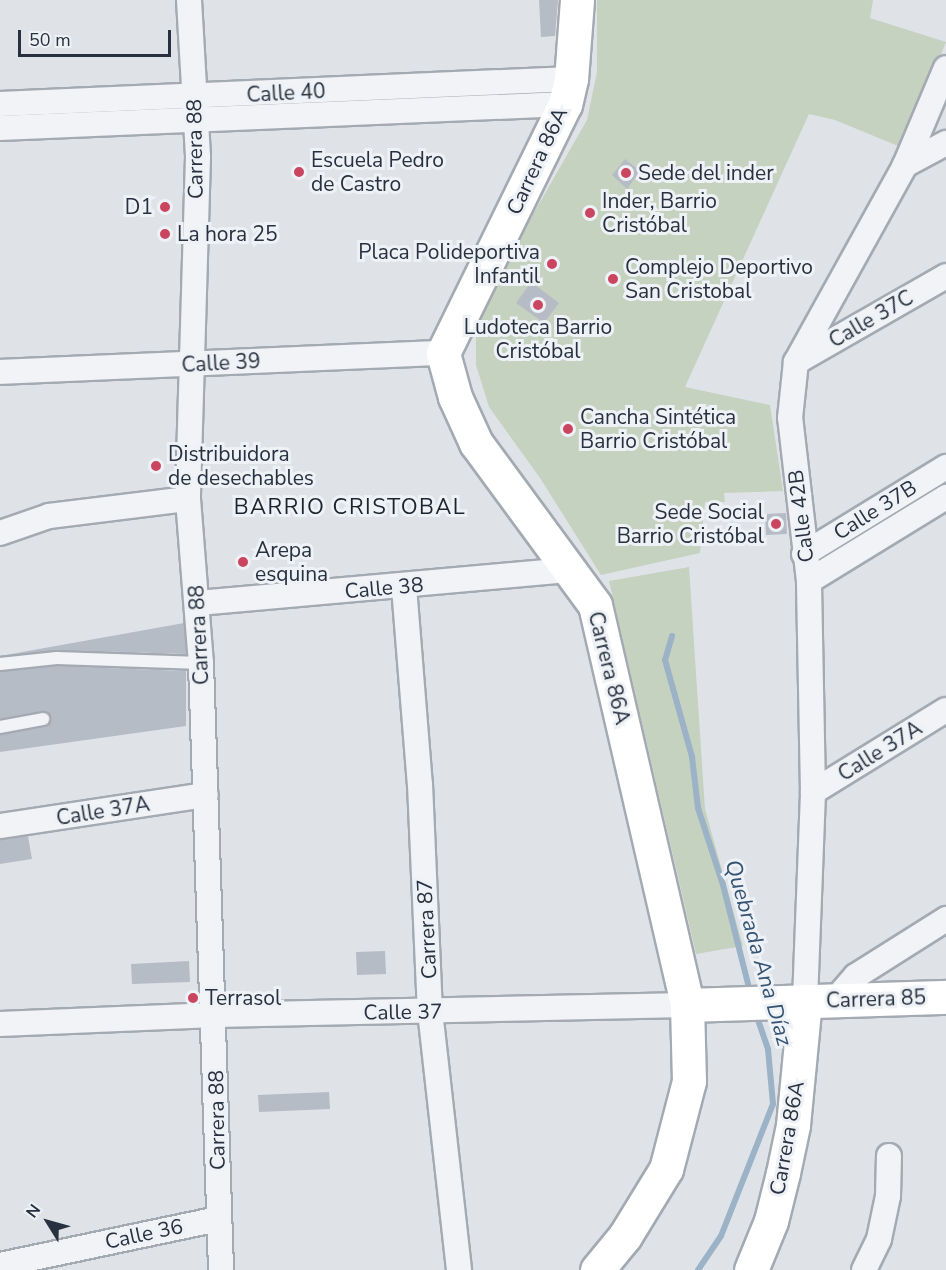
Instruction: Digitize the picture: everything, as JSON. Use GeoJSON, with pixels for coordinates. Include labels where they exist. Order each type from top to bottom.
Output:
{"type":"FeatureCollection","features":[{"type":"Feature","properties":{"kind":"street","name":"Carrera 88"},"geometry":{"type":"LineString","coordinates":[[189,0],[195,122],[188,499],[199,603],[215,1015],[221,1270]]}},
{"type":"Feature","properties":{"kind":"street","name":"Carrera 86A"},"geometry":{"type":"LineString","coordinates":[[577,0],[568,91],[443,353],[455,397],[477,443],[595,605],[687,1005],[689,1081],[666,1169],[625,1236],[597,1270]]}},
{"type":"Feature","properties":{"kind":"street","name":"Calle 42B"},"geometry":{"type":"LineString","coordinates":[[808,1002],[813,792],[809,581],[804,554],[790,418],[796,362],[905,165],[946,68]]}},
{"type":"Feature","properties":{"kind":"street","name":"Calle 40"},"geometry":{"type":"LineString","coordinates":[[0,104],[195,97],[568,91]]}},
{"type":"Feature","properties":{"kind":"street","name":"Calle 40"},"geometry":{"type":"LineString","coordinates":[[0,128],[195,122],[568,91]]}},
{"type":"Feature","properties":{"kind":"street"},"geometry":{"type":"LineString","coordinates":[[905,165],[946,143]]}},
{"type":"Feature","properties":{"kind":"street","name":"Calle 37C"},"geometry":{"type":"LineString","coordinates":[[796,362],[946,276]]}},
{"type":"Feature","properties":{"kind":"street","name":"Calle 39"},"geometry":{"type":"LineString","coordinates":[[0,372],[443,353]]}},
{"type":"Feature","properties":{"kind":"street","name":"Calle 37B"},"geometry":{"type":"LineString","coordinates":[[804,554],[946,467]]}},
{"type":"Feature","properties":{"kind":"street","name":"Calle 37B"},"geometry":{"type":"LineString","coordinates":[[809,581],[946,497]]}},
{"type":"Feature","properties":{"kind":"street"},"geometry":{"type":"LineString","coordinates":[[0,533],[49,516],[188,499]]}},
{"type":"Feature","properties":{"kind":"street","name":"Calle 38"},"geometry":{"type":"LineString","coordinates":[[199,603],[404,587],[568,570]]}},
{"type":"Feature","properties":{"kind":"street","name":"Carrera 87"},"geometry":{"type":"LineString","coordinates":[[404,587],[420,784],[430,1011],[459,1270]]}},
{"type":"Feature","properties":{"kind":"street","name":"Calle 37A"},"geometry":{"type":"LineString","coordinates":[[813,792],[946,710]]}},
{"type":"Feature","properties":{"kind":"street","name":"Calle 37A"},"geometry":{"type":"LineString","coordinates":[[0,826],[206,795]]}},
{"type":"Feature","properties":{"kind":"street"},"geometry":{"type":"LineString","coordinates":[[808,1002],[856,976],[946,919]]}},
{"type":"Feature","properties":{"kind":"street","name":"Carrera 85"},"geometry":{"type":"LineString","coordinates":[[808,1002],[946,997]]}},
{"type":"Feature","properties":{"kind":"street","name":"Carrera 86A"},"geometry":{"type":"LineString","coordinates":[[751,1270],[771,1221],[783,1173],[793,1125],[808,1002]]}},
{"type":"Feature","properties":{"kind":"street","name":"Calle 37"},"geometry":{"type":"LineString","coordinates":[[0,1024],[215,1015],[808,1002]]}},
{"type":"Feature","properties":{"kind":"street"},"geometry":{"type":"LineString","coordinates":[[864,1270],[879,1239],[888,1196],[889,1155]]}},
{"type":"Feature","properties":{"kind":"street","name":"Calle 36"},"geometry":{"type":"LineString","coordinates":[[0,1265],[218,1219]]}},
{"type":"Feature","properties":{"kind":"lane"},"geometry":{"type":"LineString","coordinates":[[0,664],[57,658],[201,663]]}},
{"type":"Feature","properties":{"kind":"lane"},"geometry":{"type":"LineString","coordinates":[[0,727],[43,719]]}},
{"type":"Feature","properties":{"kind":"green space","name":"Complejo Deportivo San Cristobal"},"geometry":{"type":"Polygon","coordinates":[[[597,0],[873,0],[870,18],[946,42],[903,148],[835,120],[809,114],[685,387],[770,405],[783,491],[724,493],[725,502],[705,502],[700,553],[601,575],[540,478],[489,407],[476,365],[476,330],[485,291],[497,266],[527,225],[587,120],[597,72],[597,0]]]}},
{"type":"Feature","properties":{"kind":"green space"},"geometry":{"type":"Polygon","coordinates":[[[689,567],[705,809],[743,946],[696,954],[609,581],[689,567]]]}},
{"type":"Feature","properties":{"kind":"building"},"geometry":{"type":"Polygon","coordinates":[[[539,0],[558,0],[555,36],[541,37],[539,0]]]}},
{"type":"Feature","properties":{"kind":"building","name":"Sede del inder"},"geometry":{"type":"Polygon","coordinates":[[[625,159],[640,171],[627,189],[612,175],[625,159]]]}},
{"type":"Feature","properties":{"kind":"building","name":"Ludoteca Barrio Cristóbal"},"geometry":{"type":"Polygon","coordinates":[[[531,282],[559,303],[544,323],[516,303],[531,282]]]}},
{"type":"Feature","properties":{"kind":"building","name":"Sede Social Barrio Cristóbal"},"geometry":{"type":"Polygon","coordinates":[[[786,513],[787,534],[766,535],[765,514],[786,513]]]}},
{"type":"Feature","properties":{"kind":"building"},"geometry":{"type":"Polygon","coordinates":[[[184,623],[186,654],[57,650],[0,656],[184,623]]]}},
{"type":"Feature","properties":{"kind":"building"},"geometry":{"type":"Polygon","coordinates":[[[57,666],[186,671],[186,726],[0,752],[0,735],[45,727],[51,718],[42,711],[0,719],[0,672],[57,666]]]}},
{"type":"Feature","properties":{"kind":"building"},"geometry":{"type":"Polygon","coordinates":[[[28,836],[32,859],[0,864],[0,840],[28,836]]]}},
{"type":"Feature","properties":{"kind":"building"},"geometry":{"type":"Polygon","coordinates":[[[385,951],[386,974],[357,975],[356,952],[385,951]]]}},
{"type":"Feature","properties":{"kind":"building"},"geometry":{"type":"Polygon","coordinates":[[[189,961],[190,982],[132,984],[131,964],[189,961]]]}},
{"type":"Feature","properties":{"kind":"building"},"geometry":{"type":"Polygon","coordinates":[[[329,1092],[330,1109],[259,1112],[258,1095],[329,1092]]]}},
{"type":"Feature","properties":{"kind":"waterway","name":"Quebrada Ana Díaz"},"geometry":{"type":"LineString","coordinates":[[672,636],[665,660],[692,757],[698,808],[723,885],[750,992]]}},
{"type":"Feature","properties":{"kind":"waterway","name":"Quebrada Ana Díaz"},"geometry":{"type":"LineString","coordinates":[[698,1270],[721,1236],[773,1104],[768,1049],[756,1014]]}},
{"type":"Feature","properties":{"kind":"place","name":"Escuela Pedro de Castro"},"geometry":{"type":"Point","coordinates":[299,172]}},
{"type":"Feature","properties":{"kind":"place","name":"Sede del inder"},"geometry":{"type":"Point","coordinates":[626,173]}},
{"type":"Feature","properties":{"kind":"place","name":"D1"},"geometry":{"type":"Point","coordinates":[165,207]}},
{"type":"Feature","properties":{"kind":"place","name":"Inder, Barrio Cristóbal"},"geometry":{"type":"Point","coordinates":[590,213]}},
{"type":"Feature","properties":{"kind":"place","name":"La hora 25"},"geometry":{"type":"Point","coordinates":[165,234]}},
{"type":"Feature","properties":{"kind":"place","name":"Placa Polideportiva Infantil"},"geometry":{"type":"Point","coordinates":[552,264]}},
{"type":"Feature","properties":{"kind":"place","name":"Complejo Deportivo San Cristobal"},"geometry":{"type":"Point","coordinates":[613,279]}},
{"type":"Feature","properties":{"kind":"place","name":"Ludoteca Barrio Cristóbal"},"geometry":{"type":"Point","coordinates":[538,305]}},
{"type":"Feature","properties":{"kind":"place","name":"Cancha Sintética Barrio Cristóbal"},"geometry":{"type":"Point","coordinates":[568,429]}},
{"type":"Feature","properties":{"kind":"place","name":"Distribuidora de desechables"},"geometry":{"type":"Point","coordinates":[156,466]}},
{"type":"Feature","properties":{"kind":"place","name":"Sede Social Barrio Cristóbal"},"geometry":{"type":"Point","coordinates":[776,524]}},
{"type":"Feature","properties":{"kind":"place","name":"Arepa esquina"},"geometry":{"type":"Point","coordinates":[243,562]}},
{"type":"Feature","properties":{"kind":"place","name":"Terrasol"},"geometry":{"type":"Point","coordinates":[193,998]}},
{"type":"Feature","properties":{"kind":"district","name":"BARRIO CRISTOBAL"},"geometry":{"type":"Point","coordinates":[350,508]}}]}
